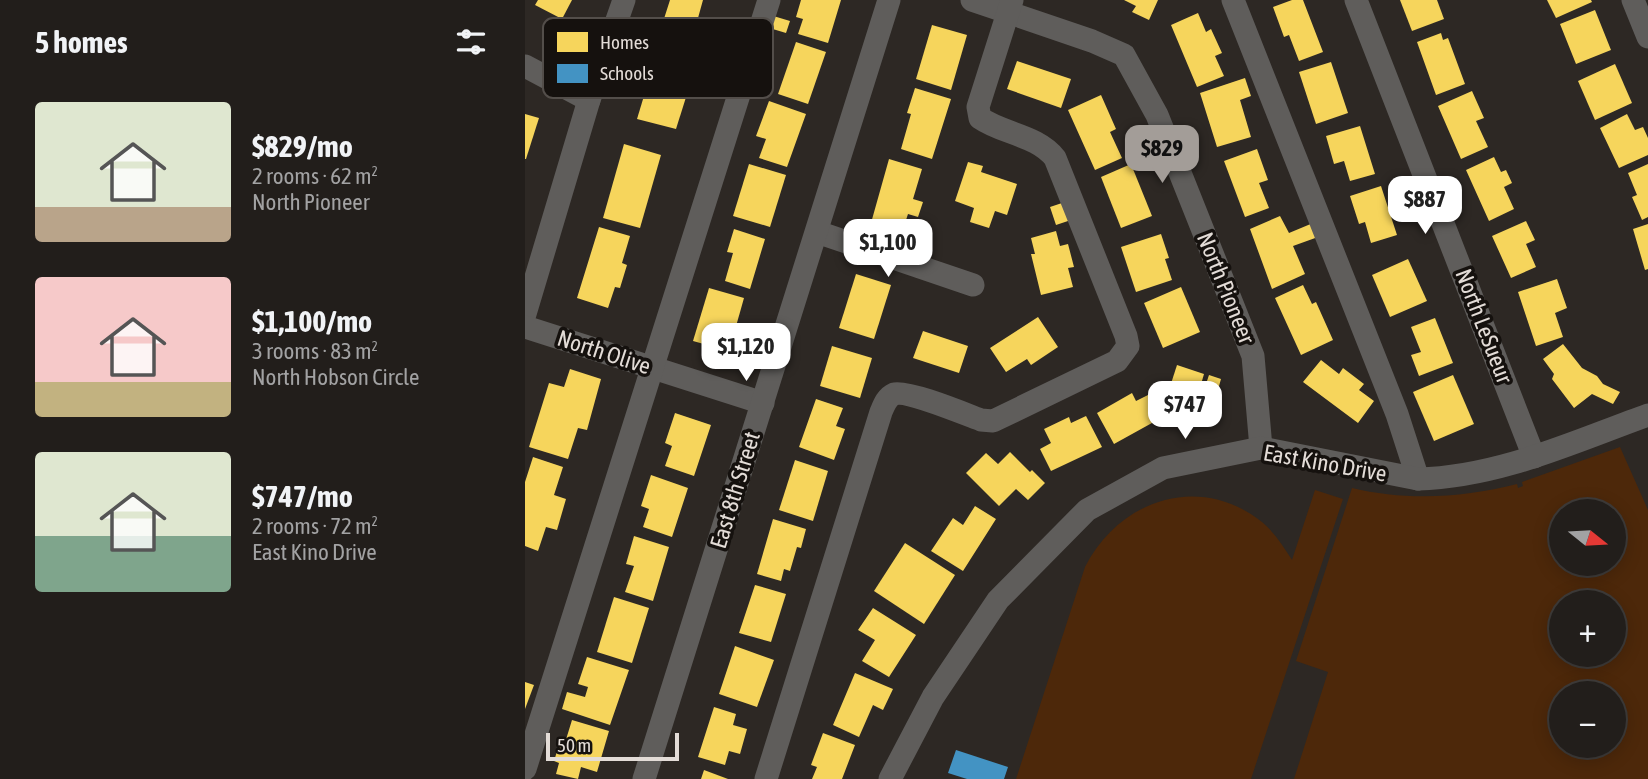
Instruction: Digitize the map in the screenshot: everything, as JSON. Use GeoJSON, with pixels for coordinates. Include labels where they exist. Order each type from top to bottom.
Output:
{"type":"FeatureCollection","features":[{"type":"Feature","properties":{"kind":"street"},"geometry":{"type":"LineString","coordinates":[[618,18],[624,0]]}},
{"type":"Feature","properties":{"kind":"street"},"geometry":{"type":"LineString","coordinates":[[762,18],[768,0]]}},
{"type":"Feature","properties":{"kind":"street","name":"East 8th Street"},"geometry":{"type":"LineString","coordinates":[[644,779],[889,0]]}},
{"type":"Feature","properties":{"kind":"street","name":"North Pioneer"},"geometry":{"type":"LineString","coordinates":[[972,0],[1010,6],[1123,55],[1157,115],[1253,356],[1261,448]]}},
{"type":"Feature","properties":{"kind":"street"},"geometry":{"type":"LineString","coordinates":[[1233,0],[1397,414],[1418,479]]}},
{"type":"Feature","properties":{"kind":"street","name":"North LeSueur"},"geometry":{"type":"LineString","coordinates":[[1356,0],[1534,457]]}},
{"type":"Feature","properties":{"kind":"street"},"geometry":{"type":"LineString","coordinates":[[1633,0],[1648,37]]}},
{"type":"Feature","properties":{"kind":"street"},"geometry":{"type":"LineString","coordinates":[[766,779],[887,400],[895,394],[908,394],[981,420],[993,421],[1117,361],[1128,346],[1055,158],[1041,145],[979,118],[978,107],[1010,6]]}},
{"type":"Feature","properties":{"kind":"street"},"geometry":{"type":"LineString","coordinates":[[525,66],[543,76]]}},
{"type":"Feature","properties":{"kind":"street"},"geometry":{"type":"LineString","coordinates":[[525,314],[589,100],[585,98]]}},
{"type":"Feature","properties":{"kind":"street"},"geometry":{"type":"LineString","coordinates":[[525,769],[737,98]]}},
{"type":"Feature","properties":{"kind":"street"},"geometry":{"type":"LineString","coordinates":[[817,232],[973,285]]}},
{"type":"Feature","properties":{"kind":"street","name":"North Olive"},"geometry":{"type":"LineString","coordinates":[[525,327],[763,403]]}},
{"type":"Feature","properties":{"kind":"street","name":"East Kino Drive"},"geometry":{"type":"LineString","coordinates":[[890,779],[933,698],[998,600],[1087,510],[1163,468],[1261,448],[1418,479],[1439,478],[1503,468],[1648,415]]}},
{"type":"Feature","properties":{"kind":"shaded area"},"geometry":{"type":"Polygon","coordinates":[[[1620,447],[1648,510],[1648,779],[1294,779],[1328,672],[1296,661],[1352,488],[1393,495],[1434,496],[1517,484],[1518,488],[1523,486],[1522,482],[1620,447]]]}},
{"type":"Feature","properties":{"kind":"shaded area"},"geometry":{"type":"Polygon","coordinates":[[[1315,490],[1343,499],[1251,779],[1016,779],[1085,567],[1100,544],[1118,525],[1139,510],[1163,501],[1187,497],[1213,499],[1238,507],[1262,522],[1275,535],[1292,560],[1315,490]]]}},
{"type":"Feature","properties":{"kind":"building: Homes"},"geometry":{"type":"Polygon","coordinates":[[[538,0],[572,0],[563,18],[535,5],[538,0]]]}},
{"type":"Feature","properties":{"kind":"building: Homes"},"geometry":{"type":"Polygon","coordinates":[[[670,0],[703,0],[698,18],[664,18],[670,0]]]}},
{"type":"Feature","properties":{"kind":"building: Homes"},"geometry":{"type":"Polygon","coordinates":[[[801,0],[841,0],[828,43],[798,34],[803,19],[796,17],[801,0]]]}},
{"type":"Feature","properties":{"kind":"building: Homes"},"geometry":{"type":"Polygon","coordinates":[[[1124,0],[1158,0],[1149,20],[1132,12],[1136,6],[1124,0]]]}},
{"type":"Feature","properties":{"kind":"building: Homes"},"geometry":{"type":"Polygon","coordinates":[[[1292,0],[1303,0],[1323,52],[1299,61],[1289,35],[1284,37],[1273,7],[1292,0]]]}},
{"type":"Feature","properties":{"kind":"building: Homes"},"geometry":{"type":"Polygon","coordinates":[[[1400,0],[1437,0],[1444,19],[1412,31],[1400,0]]]}},
{"type":"Feature","properties":{"kind":"building: Homes"},"geometry":{"type":"Polygon","coordinates":[[[1547,0],[1591,0],[1592,2],[1556,18],[1547,0]]]}},
{"type":"Feature","properties":{"kind":"building: Homes"},"geometry":{"type":"Polygon","coordinates":[[[1595,10],[1611,50],[1576,64],[1560,24],[1595,10]]]}},
{"type":"Feature","properties":{"kind":"building: Homes"},"geometry":{"type":"Polygon","coordinates":[[[1198,13],[1206,32],[1211,29],[1222,53],[1215,56],[1224,76],[1197,87],[1171,25],[1198,13]]]}},
{"type":"Feature","properties":{"kind":"building: Homes"},"geometry":{"type":"Polygon","coordinates":[[[770,15],[790,21],[786,33],[773,29],[773,18],[769,18],[770,15]]]}},
{"type":"Feature","properties":{"kind":"building: Homes"},"geometry":{"type":"Polygon","coordinates":[[[932,25],[967,35],[951,90],[916,79],[932,25]]]}},
{"type":"Feature","properties":{"kind":"building: Homes"},"geometry":{"type":"Polygon","coordinates":[[[1441,33],[1443,40],[1448,38],[1465,84],[1436,95],[1417,42],[1441,33]]]}},
{"type":"Feature","properties":{"kind":"building: Homes"},"geometry":{"type":"Polygon","coordinates":[[[796,42],[826,52],[808,104],[778,94],[796,42]]]}},
{"type":"Feature","properties":{"kind":"building: Homes"},"geometry":{"type":"Polygon","coordinates":[[[1017,61],[1071,79],[1061,108],[1007,89],[1017,61]]]}},
{"type":"Feature","properties":{"kind":"building: Homes"},"geometry":{"type":"Polygon","coordinates":[[[1331,62],[1348,113],[1316,124],[1299,72],[1331,62]]]}},
{"type":"Feature","properties":{"kind":"building: Homes"},"geometry":{"type":"Polygon","coordinates":[[[1615,64],[1632,103],[1595,120],[1578,81],[1615,64]]]}},
{"type":"Feature","properties":{"kind":"building: Homes"},"geometry":{"type":"Polygon","coordinates":[[[1245,78],[1251,96],[1240,100],[1251,137],[1217,147],[1200,93],[1245,78]]]}},
{"type":"Feature","properties":{"kind":"building: Homes"},"geometry":{"type":"Polygon","coordinates":[[[915,88],[951,99],[932,159],[901,149],[911,114],[907,113],[915,88]]]}},
{"type":"Feature","properties":{"kind":"building: Homes"},"geometry":{"type":"Polygon","coordinates":[[[1472,91],[1484,118],[1476,121],[1488,147],[1461,159],[1438,106],[1472,91]]]}},
{"type":"Feature","properties":{"kind":"building: Homes"},"geometry":{"type":"Polygon","coordinates":[[[1101,95],[1116,129],[1110,132],[1122,158],[1095,170],[1068,110],[1101,95]]]}},
{"type":"Feature","properties":{"kind":"building: Homes"},"geometry":{"type":"Polygon","coordinates":[[[643,98],[686,98],[676,129],[637,119],[643,98]]]}},
{"type":"Feature","properties":{"kind":"building: Homes"},"geometry":{"type":"Polygon","coordinates":[[[769,101],[806,114],[787,167],[759,158],[766,139],[756,136],[769,101]]]}},
{"type":"Feature","properties":{"kind":"building: Homes"},"geometry":{"type":"Polygon","coordinates":[[[525,114],[539,118],[526,159],[525,159],[525,114]]]}},
{"type":"Feature","properties":{"kind":"building: Homes"},"geometry":{"type":"Polygon","coordinates":[[[1627,114],[1635,130],[1643,127],[1648,138],[1648,155],[1619,168],[1600,128],[1627,114]]]}},
{"type":"Feature","properties":{"kind":"building: Homes"},"geometry":{"type":"Polygon","coordinates":[[[1360,126],[1375,174],[1350,181],[1344,161],[1334,164],[1326,136],[1360,126]]]}},
{"type":"Feature","properties":{"kind":"building: Homes"},"geometry":{"type":"Polygon","coordinates":[[[624,144],[661,155],[640,228],[603,218],[624,144]]]}},
{"type":"Feature","properties":{"kind":"building: Homes"},"geometry":{"type":"Polygon","coordinates":[[[1257,149],[1268,180],[1259,183],[1269,208],[1245,217],[1224,161],[1257,149]]]}},
{"type":"Feature","properties":{"kind":"building: Homes"},"geometry":{"type":"Polygon","coordinates":[[[1494,157],[1501,172],[1506,170],[1512,183],[1504,187],[1514,209],[1489,221],[1466,170],[1494,157]]]}},
{"type":"Feature","properties":{"kind":"building: Homes"},"geometry":{"type":"Polygon","coordinates":[[[889,159],[922,169],[913,199],[923,202],[918,217],[908,214],[902,232],[871,223],[889,159]]]}},
{"type":"Feature","properties":{"kind":"building: Homes"},"geometry":{"type":"Polygon","coordinates":[[[968,162],[983,166],[981,172],[1017,184],[1007,215],[995,211],[989,228],[970,222],[974,208],[955,201],[968,162]]]}},
{"type":"Feature","properties":{"kind":"building: Homes"},"geometry":{"type":"Polygon","coordinates":[[[749,164],[786,175],[770,227],[733,216],[749,164]]]}},
{"type":"Feature","properties":{"kind":"building: Homes"},"geometry":{"type":"Polygon","coordinates":[[[1131,164],[1152,216],[1121,228],[1101,177],[1131,164]]]}},
{"type":"Feature","properties":{"kind":"building: Homes"},"geometry":{"type":"Polygon","coordinates":[[[1648,164],[1648,217],[1642,220],[1632,197],[1637,195],[1628,173],[1648,164]]]}},
{"type":"Feature","properties":{"kind":"building: Homes"},"geometry":{"type":"Polygon","coordinates":[[[1381,186],[1397,235],[1371,243],[1365,222],[1359,224],[1350,196],[1381,186]]]}},
{"type":"Feature","properties":{"kind":"building: Homes"},"geometry":{"type":"Polygon","coordinates":[[[1065,202],[1071,220],[1056,225],[1050,207],[1065,202]]]}},
{"type":"Feature","properties":{"kind":"building: Homes"},"geometry":{"type":"Polygon","coordinates":[[[1280,216],[1289,233],[1313,223],[1318,237],[1293,246],[1305,274],[1272,289],[1250,229],[1280,216]]]}},
{"type":"Feature","properties":{"kind":"building: Homes"},"geometry":{"type":"Polygon","coordinates":[[[1526,221],[1535,240],[1526,244],[1536,267],[1511,278],[1492,236],[1526,221]]]}},
{"type":"Feature","properties":{"kind":"building: Homes"},"geometry":{"type":"Polygon","coordinates":[[[1648,224],[1648,269],[1645,270],[1633,229],[1648,224]]]}},
{"type":"Feature","properties":{"kind":"building: Homes"},"geometry":{"type":"Polygon","coordinates":[[[599,227],[630,236],[622,263],[627,265],[620,288],[615,287],[608,308],[577,298],[599,227]]]}},
{"type":"Feature","properties":{"kind":"building: Homes"},"geometry":{"type":"Polygon","coordinates":[[[734,229],[765,239],[750,289],[725,281],[733,253],[727,252],[734,229]]]}},
{"type":"Feature","properties":{"kind":"building: Homes"},"geometry":{"type":"Polygon","coordinates":[[[1056,231],[1060,246],[1068,244],[1074,267],[1068,268],[1073,287],[1041,295],[1031,254],[1035,254],[1031,238],[1056,231]]]}},
{"type":"Feature","properties":{"kind":"building: Homes"},"geometry":{"type":"Polygon","coordinates":[[[1161,234],[1169,258],[1165,259],[1172,280],[1136,292],[1121,247],[1161,234]]]}},
{"type":"Feature","properties":{"kind":"building: Homes"},"geometry":{"type":"Polygon","coordinates":[[[1408,259],[1427,301],[1390,317],[1372,275],[1408,259]]]}},
{"type":"Feature","properties":{"kind":"building: Homes"},"geometry":{"type":"Polygon","coordinates":[[[856,274],[891,285],[874,339],[839,328],[856,274]]]}},
{"type":"Feature","properties":{"kind":"building: Homes"},"geometry":{"type":"Polygon","coordinates":[[[1557,279],[1567,308],[1555,313],[1563,337],[1536,346],[1518,292],[1557,279]]]}},
{"type":"Feature","properties":{"kind":"building: Homes"},"geometry":{"type":"Polygon","coordinates":[[[1303,285],[1312,304],[1316,302],[1333,340],[1301,355],[1275,298],[1303,285]]]}},
{"type":"Feature","properties":{"kind":"building: Homes"},"geometry":{"type":"Polygon","coordinates":[[[1181,287],[1200,332],[1163,348],[1144,303],[1181,287]]]}},
{"type":"Feature","properties":{"kind":"building: Homes"},"geometry":{"type":"Polygon","coordinates":[[[709,288],[744,298],[729,351],[693,341],[709,288]]]}},
{"type":"Feature","properties":{"kind":"building: Homes"},"geometry":{"type":"Polygon","coordinates":[[[1038,317],[1058,347],[1031,365],[1027,359],[1006,372],[990,348],[1038,317]]]}},
{"type":"Feature","properties":{"kind":"building: Homes"},"geometry":{"type":"Polygon","coordinates":[[[1435,318],[1453,363],[1419,376],[1411,355],[1421,352],[1411,327],[1435,318]]]}},
{"type":"Feature","properties":{"kind":"building: Homes"},"geometry":{"type":"Polygon","coordinates":[[[923,331],[968,346],[959,373],[913,358],[923,331]]]}},
{"type":"Feature","properties":{"kind":"building: Homes"},"geometry":{"type":"Polygon","coordinates":[[[1563,344],[1582,368],[1597,376],[1603,384],[1620,392],[1613,404],[1592,394],[1574,408],[1552,379],[1554,374],[1543,359],[1563,344]]]}},
{"type":"Feature","properties":{"kind":"building: Homes"},"geometry":{"type":"Polygon","coordinates":[[[832,346],[872,358],[860,398],[820,386],[832,346]]]}},
{"type":"Feature","properties":{"kind":"building: Homes"},"geometry":{"type":"Polygon","coordinates":[[[1321,360],[1339,374],[1343,368],[1364,384],[1359,390],[1374,401],[1358,423],[1303,382],[1321,360]]]}},
{"type":"Feature","properties":{"kind":"building: Homes"},"geometry":{"type":"Polygon","coordinates":[[[1177,365],[1204,374],[1195,405],[1167,396],[1177,365]]]}},
{"type":"Feature","properties":{"kind":"building: Homes"},"geometry":{"type":"Polygon","coordinates":[[[570,369],[601,379],[587,430],[578,428],[568,459],[529,447],[549,383],[564,387],[570,369]]]}},
{"type":"Feature","properties":{"kind":"building: Homes"},"geometry":{"type":"Polygon","coordinates":[[[1209,375],[1221,379],[1215,400],[1202,396],[1209,375]]]}},
{"type":"Feature","properties":{"kind":"building: Homes"},"geometry":{"type":"Polygon","coordinates":[[[1453,375],[1474,424],[1434,441],[1413,392],[1453,375]]]}},
{"type":"Feature","properties":{"kind":"building: Homes"},"geometry":{"type":"Polygon","coordinates":[[[1132,393],[1136,401],[1148,395],[1161,418],[1114,444],[1097,413],[1132,393]]]}},
{"type":"Feature","properties":{"kind":"building: Homes"},"geometry":{"type":"Polygon","coordinates":[[[816,399],[843,408],[836,426],[845,429],[834,460],[799,447],[816,399]]]}},
{"type":"Feature","properties":{"kind":"building: Homes"},"geometry":{"type":"Polygon","coordinates":[[[675,413],[711,425],[694,476],[665,466],[672,446],[665,443],[675,413]]]}},
{"type":"Feature","properties":{"kind":"building: Homes"},"geometry":{"type":"Polygon","coordinates":[[[1086,416],[1102,447],[1051,471],[1040,449],[1051,443],[1044,429],[1069,417],[1071,423],[1086,416]]]}},
{"type":"Feature","properties":{"kind":"building: Homes"},"geometry":{"type":"Polygon","coordinates":[[[1010,452],[1045,483],[1028,500],[1016,489],[999,506],[966,473],[986,453],[998,464],[1010,452]]]}},
{"type":"Feature","properties":{"kind":"building: Homes"},"geometry":{"type":"Polygon","coordinates":[[[533,457],[563,467],[554,495],[566,499],[557,530],[546,527],[538,551],[525,546],[525,482],[533,457]]]}},
{"type":"Feature","properties":{"kind":"building: Homes"},"geometry":{"type":"Polygon","coordinates":[[[795,460],[828,471],[813,521],[779,510],[795,460]]]}},
{"type":"Feature","properties":{"kind":"building: Homes"},"geometry":{"type":"Polygon","coordinates":[[[651,475],[688,488],[672,537],[643,527],[649,509],[641,506],[651,475]]]}},
{"type":"Feature","properties":{"kind":"building: Homes"},"geometry":{"type":"Polygon","coordinates":[[[975,506],[996,519],[963,571],[931,551],[953,518],[963,525],[975,506]]]}},
{"type":"Feature","properties":{"kind":"building: Homes"},"geometry":{"type":"Polygon","coordinates":[[[773,519],[806,529],[790,571],[784,569],[781,581],[757,574],[773,519]]]}},
{"type":"Feature","properties":{"kind":"building: Homes"},"geometry":{"type":"Polygon","coordinates":[[[634,536],[669,547],[653,601],[625,592],[634,566],[626,564],[634,536]]]}},
{"type":"Feature","properties":{"kind":"building: Homes"},"geometry":{"type":"Polygon","coordinates":[[[905,543],[955,575],[924,624],[874,591],[905,543]]]}},
{"type":"Feature","properties":{"kind":"building: Homes"},"geometry":{"type":"Polygon","coordinates":[[[755,585],[786,594],[771,642],[739,633],[755,585]]]}},
{"type":"Feature","properties":{"kind":"building: Homes"},"geometry":{"type":"Polygon","coordinates":[[[614,597],[649,608],[632,663],[597,652],[614,597]]]}},
{"type":"Feature","properties":{"kind":"building: Homes"},"geometry":{"type":"Polygon","coordinates":[[[873,608],[916,635],[889,677],[862,661],[875,640],[858,630],[873,608]]]}},
{"type":"Feature","properties":{"kind":"building: Homes"},"geometry":{"type":"Polygon","coordinates":[[[735,646],[774,660],[757,707],[719,694],[735,646]]]}},
{"type":"Feature","properties":{"kind":"building: Homes"},"geometry":{"type":"Polygon","coordinates":[[[587,657],[629,670],[610,725],[562,709],[567,692],[585,697],[588,687],[578,684],[587,657]]]}},
{"type":"Feature","properties":{"kind":"building: Homes"},"geometry":{"type":"Polygon","coordinates":[[[855,673],[893,689],[883,710],[873,705],[859,737],[833,725],[855,673]]]}},
{"type":"Feature","properties":{"kind":"building: Homes"},"geometry":{"type":"Polygon","coordinates":[[[525,682],[534,685],[525,709],[525,682]]]}},
{"type":"Feature","properties":{"kind":"building: Homes"},"geometry":{"type":"Polygon","coordinates":[[[714,707],[736,714],[733,725],[747,729],[740,754],[729,751],[725,765],[698,757],[714,707]]]}},
{"type":"Feature","properties":{"kind":"building: Homes"},"geometry":{"type":"Polygon","coordinates":[[[572,720],[609,731],[597,772],[581,767],[578,779],[556,774],[559,763],[554,761],[559,745],[564,746],[572,720]]]}},
{"type":"Feature","properties":{"kind":"building: Homes"},"geometry":{"type":"Polygon","coordinates":[[[823,733],[855,745],[842,779],[812,779],[817,767],[811,765],[823,733]]]}},
{"type":"Feature","properties":{"kind":"building: Homes"},"geometry":{"type":"Polygon","coordinates":[[[704,770],[728,779],[701,779],[704,770]]]}},
{"type":"Feature","properties":{"kind":"building: Schools"},"geometry":{"type":"Polygon","coordinates":[[[956,750],[1008,767],[1004,779],[967,779],[948,773],[956,750]]]}}]}
